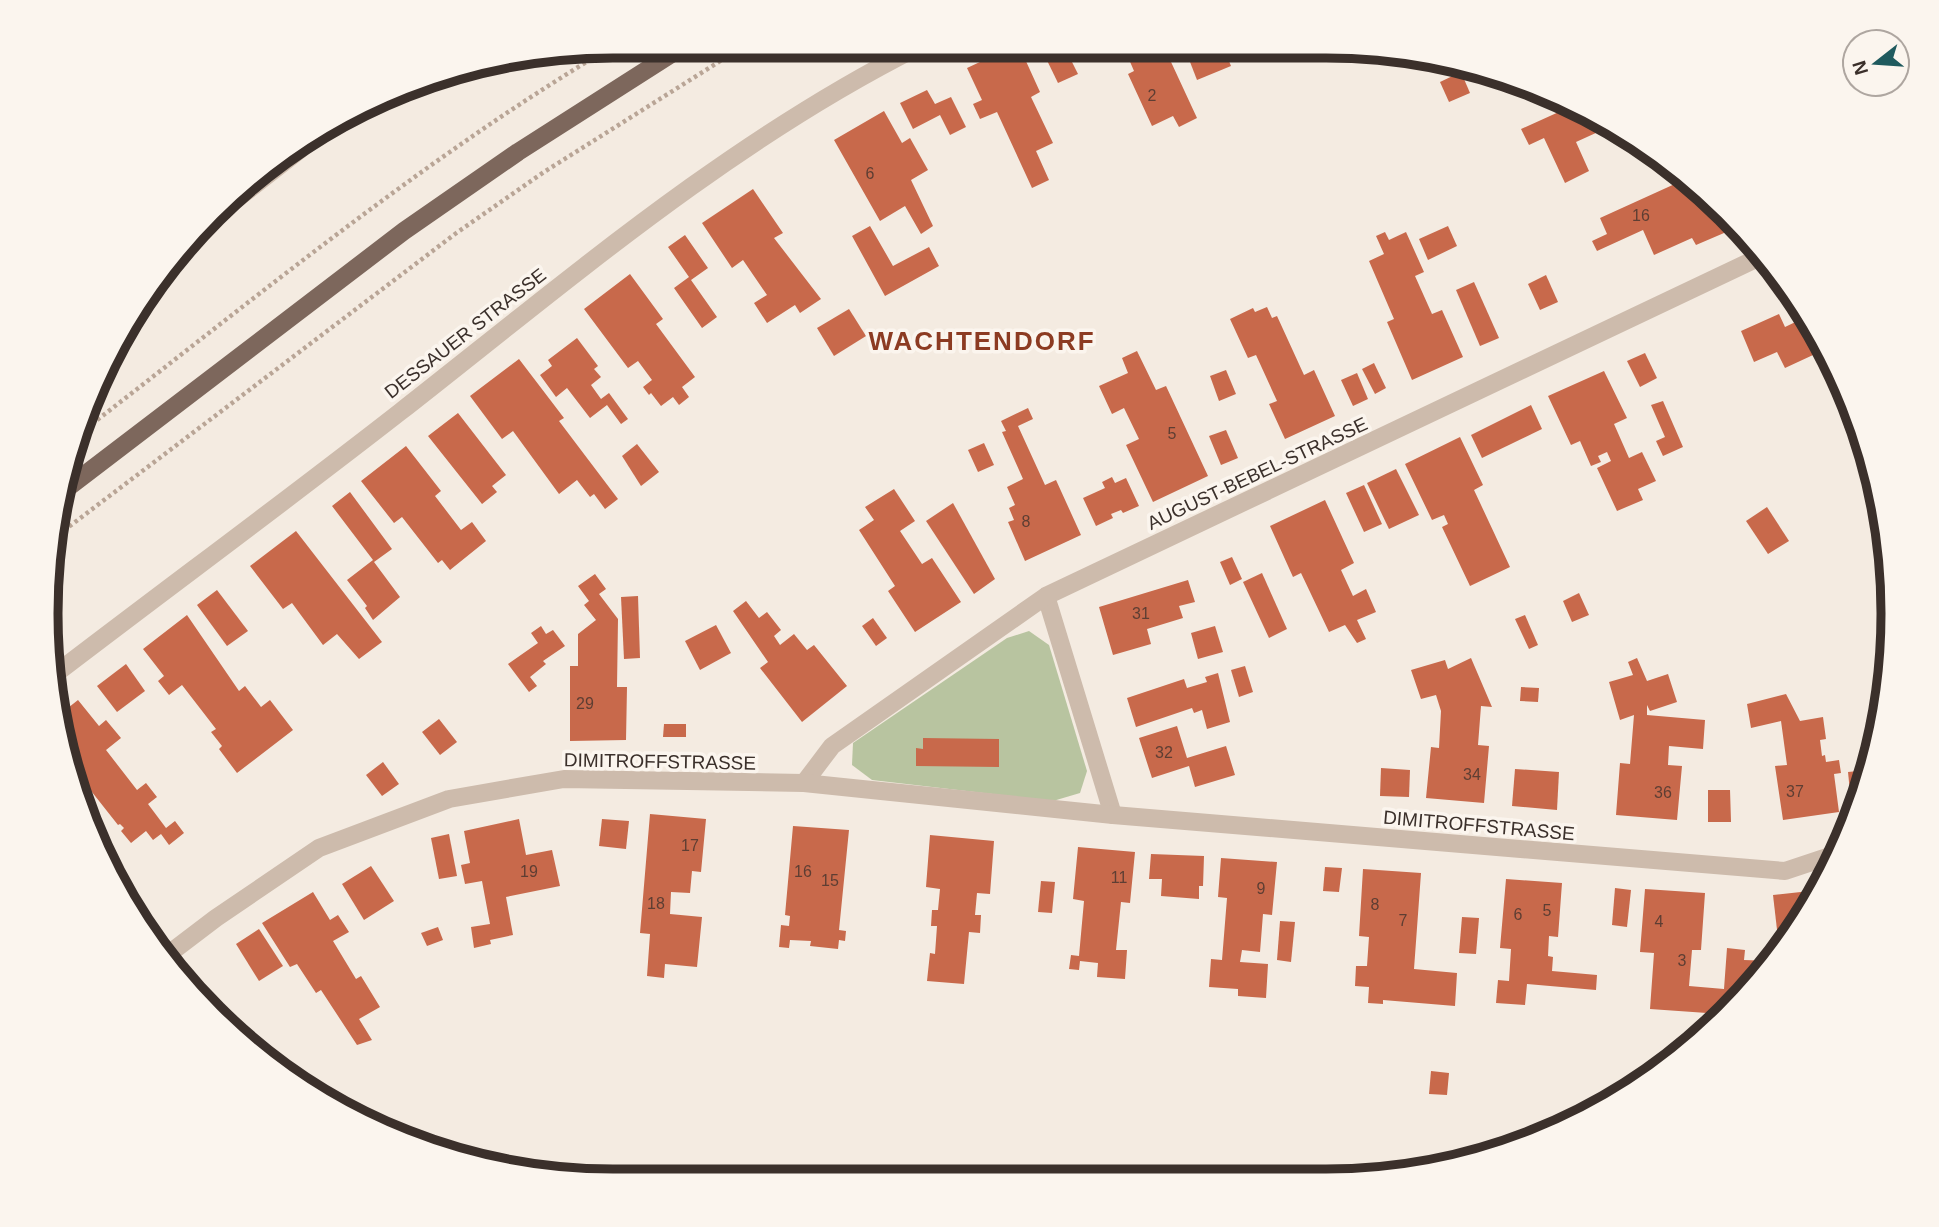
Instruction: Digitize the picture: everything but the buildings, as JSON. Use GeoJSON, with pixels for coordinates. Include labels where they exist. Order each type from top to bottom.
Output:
{"type":"FeatureCollection","features":[{"type":"Feature","properties":{"kind":"main road"},"geometry":{"type":"LineString","coordinates":[[74,483],[404,232],[518,152],[665,58]]}},
{"type":"Feature","properties":{"kind":"street","name":"DESSAUER STRASSE"},"geometry":{"type":"LineString","coordinates":[[61,670],[399,413],[598,254],[785,122],[898,58]]}},
{"type":"Feature","properties":{"kind":"street","name":"AUGUST-BEBEL-STRASSE"},"geometry":{"type":"LineString","coordinates":[[804,783],[832,746],[1046,596],[1754,260]]}},
{"type":"Feature","properties":{"kind":"street"},"geometry":{"type":"LineString","coordinates":[[1046,596],[1113,815]]}},
{"type":"Feature","properties":{"kind":"street","name":"DIMITROFFSTRASSE"},"geometry":{"type":"LineString","coordinates":[[172,951],[319,848],[449,799],[564,779],[804,783],[1113,815],[1785,871],[1825,858]]}},
{"type":"Feature","properties":{"kind":"path"},"geometry":{"type":"LineString","coordinates":[[65,530],[455,234],[544,172],[725,58]]}},
{"type":"Feature","properties":{"kind":"path"},"geometry":{"type":"LineString","coordinates":[[91,424],[323,243],[481,129],[593,59]]}},
{"type":"Feature","properties":{"kind":"green space"},"geometry":{"type":"Polygon","coordinates":[[[1029,631],[1049,645],[1087,771],[1080,793],[1053,801],[872,780],[852,765],[853,743],[1007,638],[1029,631]]]}},
{"type":"Feature","properties":{"kind":"district","name":"WACHTENDORF"},"geometry":{"type":"Point","coordinates":[982,341]}}]}
